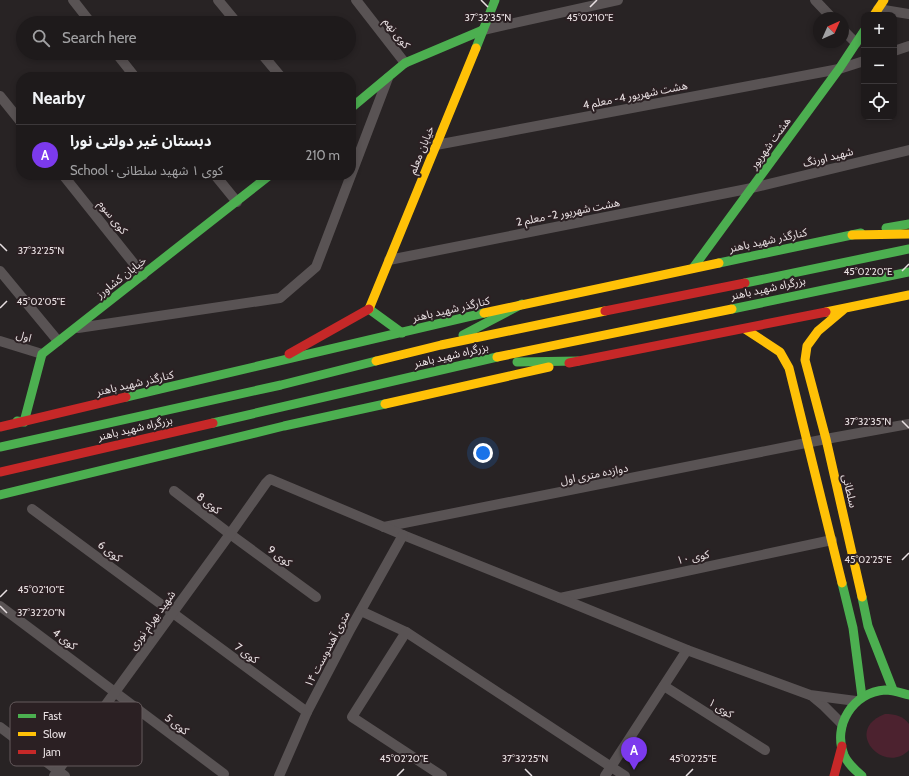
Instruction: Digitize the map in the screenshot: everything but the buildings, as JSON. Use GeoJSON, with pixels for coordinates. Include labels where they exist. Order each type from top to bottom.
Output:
{"type":"FeatureCollection","features":[{"type":"Feature","properties":{"kind":"main road","name":"خیابان معلم"},"geometry":{"type":"LineString","coordinates":[[369,309],[495,0]]}},
{"type":"Feature","properties":{"kind":"main road"},"geometry":{"type":"LineString","coordinates":[[356,104],[405,63],[483,30]]}},
{"type":"Feature","properties":{"kind":"main road","name":"هشت شهریور"},"geometry":{"type":"LineString","coordinates":[[693,268],[839,69],[861,35]]}},
{"type":"Feature","properties":{"kind":"main road","name":"خیابان کشاورز"},"geometry":{"type":"LineString","coordinates":[[42,354],[264,180]]}},
{"type":"Feature","properties":{"kind":"main road","name":"کنارگذر شهید باهنر"},"geometry":{"type":"LineString","coordinates":[[0,427],[522,304],[852,234],[909,224]]}},
{"type":"Feature","properties":{"kind":"main road"},"geometry":{"type":"LineString","coordinates":[[852,234],[909,234]]}},
{"type":"Feature","properties":{"kind":"main road","name":"بزرگراه شهید باهنر"},"geometry":{"type":"LineString","coordinates":[[0,447],[281,385],[441,346],[909,249]]}},
{"type":"Feature","properties":{"kind":"main road","name":"بزرگراه شهید باهنر"},"geometry":{"type":"LineString","coordinates":[[0,472],[474,362],[909,272]]}},
{"type":"Feature","properties":{"kind":"main road"},"geometry":{"type":"LineString","coordinates":[[0,494],[284,426],[578,361],[909,296]]}},
{"type":"Feature","properties":{"kind":"main road"},"geometry":{"type":"LineString","coordinates":[[441,346],[522,304]]}},
{"type":"Feature","properties":{"kind":"main road"},"geometry":{"type":"LineString","coordinates":[[275,362],[369,309],[402,333]]}},
{"type":"Feature","properties":{"kind":"main road","name":"سلطانی"},"geometry":{"type":"LineString","coordinates":[[844,309],[818,331],[807,346],[805,360],[826,439],[868,626],[893,690]]}},
{"type":"Feature","properties":{"kind":"main road"},"geometry":{"type":"LineString","coordinates":[[745,329],[780,352],[789,368],[853,628],[859,699]]}},
{"type":"Feature","properties":{"kind":"main road"},"geometry":{"type":"LineString","coordinates":[[0,418],[24,422],[42,354]]}},
{"type":"Feature","properties":{"kind":"main road"},"geometry":{"type":"LineString","coordinates":[[474,362],[578,361]]}},
{"type":"Feature","properties":{"kind":"main road"},"geometry":{"type":"LineString","coordinates":[[862,776],[853,769],[844,755],[842,746],[842,724],[859,699],[877,691],[893,690],[909,695]]}},
{"type":"Feature","properties":{"kind":"main road"},"geometry":{"type":"LineString","coordinates":[[834,776],[842,746]]}},
{"type":"Feature","properties":{"kind":"street"},"geometry":{"type":"LineString","coordinates":[[73,0],[86,16]]}},
{"type":"Feature","properties":{"kind":"street"},"geometry":{"type":"LineString","coordinates":[[218,0],[231,16]]}},
{"type":"Feature","properties":{"kind":"street","name":"کوی نهم"},"geometry":{"type":"LineString","coordinates":[[356,0],[405,63]]}},
{"type":"Feature","properties":{"kind":"street"},"geometry":{"type":"LineString","coordinates":[[483,30],[618,0]]}},
{"type":"Feature","properties":{"kind":"street"},"geometry":{"type":"LineString","coordinates":[[815,0],[826,12]]}},
{"type":"Feature","properties":{"kind":"street"},"geometry":{"type":"LineString","coordinates":[[879,8],[909,14]]}},
{"type":"Feature","properties":{"kind":"street"},"geometry":{"type":"LineString","coordinates":[[849,36],[856,43]]}},
{"type":"Feature","properties":{"kind":"street"},"geometry":{"type":"LineString","coordinates":[[897,49],[909,46]]}},
{"type":"Feature","properties":{"kind":"street"},"geometry":{"type":"LineString","coordinates":[[122,60],[131,72]]}},
{"type":"Feature","properties":{"kind":"street"},"geometry":{"type":"LineString","coordinates":[[267,60],[276,72]]}},
{"type":"Feature","properties":{"kind":"street","name":"هشت شهریور 4- معلم 4"},"geometry":{"type":"LineString","coordinates":[[436,145],[839,69],[861,61]]}},
{"type":"Feature","properties":{"kind":"street"},"geometry":{"type":"LineString","coordinates":[[356,161],[388,76]]}},
{"type":"Feature","properties":{"kind":"street"},"geometry":{"type":"LineString","coordinates":[[0,96],[16,116]]}},
{"type":"Feature","properties":{"kind":"street","name":"شهید اورنگ"},"geometry":{"type":"LineString","coordinates":[[752,188],[909,150]]}},
{"type":"Feature","properties":{"kind":"street","name":"کوی سوم"},"geometry":{"type":"LineString","coordinates":[[67,180],[144,275]]}},
{"type":"Feature","properties":{"kind":"street"},"geometry":{"type":"LineString","coordinates":[[219,180],[237,202]]}},
{"type":"Feature","properties":{"kind":"street"},"geometry":{"type":"LineString","coordinates":[[76,328],[280,298],[316,267],[349,180]]}},
{"type":"Feature","properties":{"kind":"street","name":"هشت شهریور 2- معلم 2"},"geometry":{"type":"LineString","coordinates":[[389,260],[752,188]]}},
{"type":"Feature","properties":{"kind":"street"},"geometry":{"type":"LineString","coordinates":[[0,271],[58,341]]}},
{"type":"Feature","properties":{"kind":"street","name":"اول"},"geometry":{"type":"LineString","coordinates":[[0,342],[42,354]]}},
{"type":"Feature","properties":{"kind":"street","name":"دوازده متری اول"},"geometry":{"type":"LineString","coordinates":[[384,527],[808,444],[826,439],[909,424]]}},
{"type":"Feature","properties":{"kind":"street","name":"شهید بهرام نوری"},"geometry":{"type":"LineString","coordinates":[[108,702],[270,479],[384,527]]}},
{"type":"Feature","properties":{"kind":"street","name":"کوی 8"},"geometry":{"type":"LineString","coordinates":[[174,491],[230,534]]}},
{"type":"Feature","properties":{"kind":"street","name":"کوی 6"},"geometry":{"type":"LineString","coordinates":[[32,509],[173,613]]}},
{"type":"Feature","properties":{"kind":"street"},"geometry":{"type":"LineString","coordinates":[[384,527],[687,650],[810,695],[859,699]]}},
{"type":"Feature","properties":{"kind":"street","name":"کوی 9"},"geometry":{"type":"LineString","coordinates":[[230,534],[316,597]]}},
{"type":"Feature","properties":{"kind":"street","name":"۱۴ متری آهندوست"},"geometry":{"type":"LineString","coordinates":[[279,776],[307,712],[403,535]]}},
{"type":"Feature","properties":{"kind":"street","name":"کوی ۱۰"},"geometry":{"type":"LineString","coordinates":[[560,598],[832,540]]}},
{"type":"Feature","properties":{"kind":"street","name":"کوی 4"},"geometry":{"type":"LineString","coordinates":[[0,606],[115,692]]}},
{"type":"Feature","properties":{"kind":"street"},"geometry":{"type":"LineString","coordinates":[[361,611],[406,632],[625,776]]}},
{"type":"Feature","properties":{"kind":"street","name":"کوی 7"},"geometry":{"type":"LineString","coordinates":[[173,613],[307,712]]}},
{"type":"Feature","properties":{"kind":"street"},"geometry":{"type":"LineString","coordinates":[[406,632],[352,717],[442,776]]}},
{"type":"Feature","properties":{"kind":"street"},"geometry":{"type":"LineString","coordinates":[[605,776],[687,650]]}},
{"type":"Feature","properties":{"kind":"street","name":"کوی ۱"},"geometry":{"type":"LineString","coordinates":[[664,686],[765,750]]}},
{"type":"Feature","properties":{"kind":"street","name":"کوی 5"},"geometry":{"type":"LineString","coordinates":[[115,692],[128,702]]}},
{"type":"Feature","properties":{"kind":"street"},"geometry":{"type":"LineString","coordinates":[[810,695],[824,706],[842,724]]}},
{"type":"Feature","properties":{"kind":"street","name":"کوی 5"},"geometry":{"type":"LineString","coordinates":[[142,712],[224,774]]}},
{"type":"Feature","properties":{"kind":"street"},"geometry":{"type":"LineString","coordinates":[[0,727],[10,735]]}},
{"type":"Feature","properties":{"kind":"street"},"geometry":{"type":"LineString","coordinates":[[49,766],[59,774]]}},
{"type":"Feature","properties":{"kind":"shaded area"},"geometry":{"type":"Polygon","coordinates":[[[885,714],[898,716],[909,724],[909,750],[899,757],[889,758],[879,754],[872,748],[867,739],[867,730],[873,721],[885,714]]]}},
{"type":"Feature","properties":{"kind":"traffic: fast"},"geometry":{"type":"LineString","coordinates":[[476,48],[495,0]]}},
{"type":"Feature","properties":{"kind":"traffic: fast"},"geometry":{"type":"LineString","coordinates":[[356,104],[405,63],[483,30]]}},
{"type":"Feature","properties":{"kind":"traffic: fast"},"geometry":{"type":"LineString","coordinates":[[693,268],[839,69],[861,36]]}},
{"type":"Feature","properties":{"kind":"traffic: fast"},"geometry":{"type":"LineString","coordinates":[[17,421],[24,422],[42,354],[264,180]]}},
{"type":"Feature","properties":{"kind":"traffic: fast"},"geometry":{"type":"LineString","coordinates":[[886,228],[909,224]]}},
{"type":"Feature","properties":{"kind":"traffic: fast"},"geometry":{"type":"LineString","coordinates":[[719,263],[861,233]]}},
{"type":"Feature","properties":{"kind":"traffic: fast"},"geometry":{"type":"LineString","coordinates":[[745,283],[909,249]]}},
{"type":"Feature","properties":{"kind":"traffic: fast"},"geometry":{"type":"LineString","coordinates":[[732,309],[909,272]]}},
{"type":"Feature","properties":{"kind":"traffic: fast"},"geometry":{"type":"LineString","coordinates":[[463,335],[522,304]]}},
{"type":"Feature","properties":{"kind":"traffic: fast"},"geometry":{"type":"LineString","coordinates":[[369,309],[402,333]]}},
{"type":"Feature","properties":{"kind":"traffic: fast"},"geometry":{"type":"LineString","coordinates":[[126,397],[484,313]]}},
{"type":"Feature","properties":{"kind":"traffic: fast"},"geometry":{"type":"LineString","coordinates":[[213,423],[497,357]]}},
{"type":"Feature","properties":{"kind":"traffic: fast"},"geometry":{"type":"LineString","coordinates":[[0,447],[281,385],[376,361]]}},
{"type":"Feature","properties":{"kind":"traffic: fast"},"geometry":{"type":"LineString","coordinates":[[517,362],[578,361]]}},
{"type":"Feature","properties":{"kind":"traffic: fast"},"geometry":{"type":"LineString","coordinates":[[0,495],[284,426],[385,404]]}},
{"type":"Feature","properties":{"kind":"traffic: fast"},"geometry":{"type":"LineString","coordinates":[[842,583],[853,628],[862,697]]}},
{"type":"Feature","properties":{"kind":"traffic: fast"},"geometry":{"type":"LineString","coordinates":[[862,597],[868,626],[893,690]]}},
{"type":"Feature","properties":{"kind":"traffic: fast"},"geometry":{"type":"LineString","coordinates":[[862,776],[854,769],[844,755],[841,744],[843,722],[848,712],[863,697],[874,692],[888,690],[909,695]]}},
{"type":"Feature","properties":{"kind":"traffic: slow"},"geometry":{"type":"LineString","coordinates":[[876,12],[884,0]]}},
{"type":"Feature","properties":{"kind":"traffic: slow"},"geometry":{"type":"LineString","coordinates":[[369,309],[476,48]]}},
{"type":"Feature","properties":{"kind":"traffic: slow"},"geometry":{"type":"LineString","coordinates":[[852,235],[909,234]]}},
{"type":"Feature","properties":{"kind":"traffic: slow"},"geometry":{"type":"LineString","coordinates":[[484,313],[719,263]]}},
{"type":"Feature","properties":{"kind":"traffic: slow"},"geometry":{"type":"LineString","coordinates":[[826,312],[909,295]]}},
{"type":"Feature","properties":{"kind":"traffic: slow"},"geometry":{"type":"LineString","coordinates":[[497,357],[732,309]]}},
{"type":"Feature","properties":{"kind":"traffic: slow"},"geometry":{"type":"LineString","coordinates":[[843,310],[818,331],[807,346],[805,360],[826,439],[862,597]]}},
{"type":"Feature","properties":{"kind":"traffic: slow"},"geometry":{"type":"LineString","coordinates":[[376,361],[441,345],[605,311]]}},
{"type":"Feature","properties":{"kind":"traffic: slow"},"geometry":{"type":"LineString","coordinates":[[745,329],[780,352],[789,368],[842,583]]}},
{"type":"Feature","properties":{"kind":"traffic: slow"},"geometry":{"type":"LineString","coordinates":[[385,404],[549,367]]}},
{"type":"Feature","properties":{"kind":"traffic: jam"},"geometry":{"type":"LineString","coordinates":[[605,311],[745,283]]}},
{"type":"Feature","properties":{"kind":"traffic: jam"},"geometry":{"type":"LineString","coordinates":[[289,354],[369,309]]}},
{"type":"Feature","properties":{"kind":"traffic: jam"},"geometry":{"type":"LineString","coordinates":[[569,363],[826,312]]}},
{"type":"Feature","properties":{"kind":"traffic: jam"},"geometry":{"type":"LineString","coordinates":[[0,427],[126,397]]}},
{"type":"Feature","properties":{"kind":"traffic: jam"},"geometry":{"type":"LineString","coordinates":[[0,472],[213,423]]}},
{"type":"Feature","properties":{"kind":"traffic: jam"},"geometry":{"type":"LineString","coordinates":[[834,776],[842,746]]}},
{"type":"Feature","properties":{"kind":"place","name":"دبستان غیر دولتی نورا"},"geometry":{"type":"Point","coordinates":[634,770]}}]}
